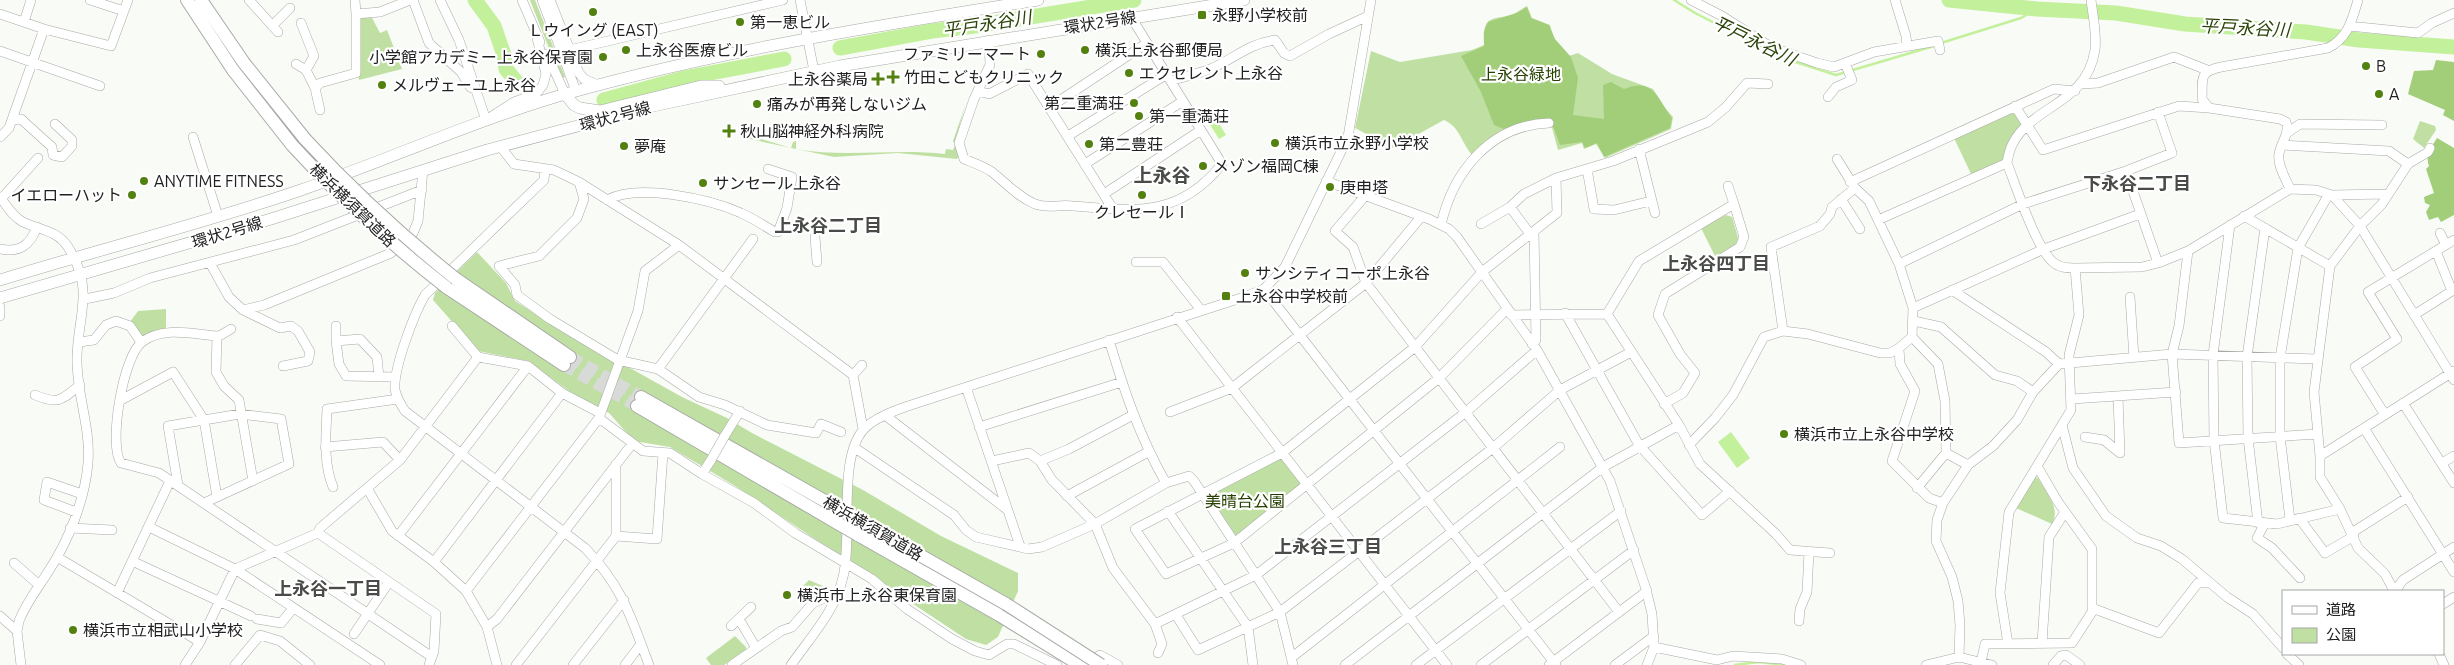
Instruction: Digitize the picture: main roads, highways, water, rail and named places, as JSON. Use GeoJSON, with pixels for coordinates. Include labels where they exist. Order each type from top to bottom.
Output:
{"type":"FeatureCollection","features":[{"type":"Feature","properties":{"kind":"highway","name":"横浜横須賀道路"},"geometry":{"type":"LineString","coordinates":[[190,6],[233,70],[292,145],[345,200],[402,253],[446,288],[567,361],[456,279],[416,247],[368,204],[304,139],[244,63],[204,4]]}},
{"type":"Feature","properties":{"kind":"highway","name":"横浜横須賀道路"},"geometry":{"type":"LineString","coordinates":[[1080,665],[1002,609],[858,535],[639,402],[839,509],[1002,609],[1101,665]]}},
{"type":"Feature","properties":{"kind":"main road","name":"環状2号線"},"geometry":{"type":"LineString","coordinates":[[0,280],[303,189],[486,120],[598,85],[690,62],[807,38],[1038,0]]}},
{"type":"Feature","properties":{"kind":"main road","name":"環状2号線"},"geometry":{"type":"LineString","coordinates":[[0,298],[280,216],[500,146],[653,106],[741,85],[814,71],[989,40],[1244,0]]}},
{"type":"Feature","properties":{"kind":"main road"},"geometry":{"type":"LineString","coordinates":[[580,108],[600,111],[701,86],[741,85]]}},
{"type":"Feature","properties":{"kind":"main road"},"geometry":{"type":"LineString","coordinates":[[571,93],[580,108],[578,120],[573,128]]}},
{"type":"Feature","properties":{"kind":"waterway","name":"平戸永谷川"},"geometry":{"type":"LineString","coordinates":[[475,0],[494,26],[504,55],[506,69],[519,85]]}},
{"type":"Feature","properties":{"kind":"waterway","name":"平戸永谷川"},"geometry":{"type":"LineString","coordinates":[[840,48],[932,31],[975,26],[1134,0]]}},
{"type":"Feature","properties":{"kind":"waterway","name":"平戸永谷川"},"geometry":{"type":"LineString","coordinates":[[1674,0],[1695,13],[1783,58],[1836,75],[1934,46]]}},
{"type":"Feature","properties":{"kind":"waterway","name":"平戸永谷川"},"geometry":{"type":"LineString","coordinates":[[1949,0],[2037,9],[2116,13],[2185,24],[2306,32],[2359,40],[2454,47]]}},
{"type":"Feature","properties":{"kind":"waterway","name":"平戸永谷川"},"geometry":{"type":"LineString","coordinates":[[1941,43],[2021,18],[2037,9]]}},
{"type":"Feature","properties":{"kind":"waterway","name":"平戸永谷川"},"geometry":{"type":"LineString","coordinates":[[604,100],[684,78],[784,59]]}},
{"type":"Feature","properties":{"kind":"waterway"},"geometry":{"type":"LineString","coordinates":[[1735,665],[1758,662],[1786,665]]}},
{"type":"Feature","properties":{"kind":"tunnel"},"geometry":{"type":"LineString","coordinates":[[570,357],[641,397]]}},
{"type":"Feature","properties":{"kind":"tunnel"},"geometry":{"type":"LineString","coordinates":[[564,365],[637,406]]}},
{"type":"Feature","properties":{"kind":"place","name":"Ｌウイング (EAST)"},"geometry":{"type":"Point","coordinates":[593,12]}},
{"type":"Feature","properties":{"kind":"place","name":"永野小学校前"},"geometry":{"type":"Point","coordinates":[1202,15]}},
{"type":"Feature","properties":{"kind":"place","name":"第一恵ビル"},"geometry":{"type":"Point","coordinates":[740,22]}},
{"type":"Feature","properties":{"kind":"place","name":"上永谷医療ビル"},"geometry":{"type":"Point","coordinates":[626,50]}},
{"type":"Feature","properties":{"kind":"place","name":"横浜上永谷郵便局"},"geometry":{"type":"Point","coordinates":[1085,50]}},
{"type":"Feature","properties":{"kind":"place","name":"ファミリーマート"},"geometry":{"type":"Point","coordinates":[1041,54]}},
{"type":"Feature","properties":{"kind":"place","name":"小学館アカデミー上永谷保育園"},"geometry":{"type":"Point","coordinates":[603,57]}},
{"type":"Feature","properties":{"kind":"place","name":"B"},"geometry":{"type":"Point","coordinates":[2366,66]}},
{"type":"Feature","properties":{"kind":"place","name":"エクセレント上永谷"},"geometry":{"type":"Point","coordinates":[1129,73]}},
{"type":"Feature","properties":{"kind":"place","name":"竹田こどもクリニック"},"geometry":{"type":"Point","coordinates":[893,77]}},
{"type":"Feature","properties":{"kind":"place","name":"上永谷薬局"},"geometry":{"type":"Point","coordinates":[878,79]}},
{"type":"Feature","properties":{"kind":"place","name":"メルヴェーユ上永谷"},"geometry":{"type":"Point","coordinates":[382,85]}},
{"type":"Feature","properties":{"kind":"place","name":"A"},"geometry":{"type":"Point","coordinates":[2379,94]}},
{"type":"Feature","properties":{"kind":"place","name":"第二重満荘"},"geometry":{"type":"Point","coordinates":[1134,103]}},
{"type":"Feature","properties":{"kind":"place","name":"痛みが再発しないジム"},"geometry":{"type":"Point","coordinates":[757,104]}},
{"type":"Feature","properties":{"kind":"place","name":"第一重満荘"},"geometry":{"type":"Point","coordinates":[1139,116]}},
{"type":"Feature","properties":{"kind":"place","name":"秋山脳神経外科病院"},"geometry":{"type":"Point","coordinates":[729,131]}},
{"type":"Feature","properties":{"kind":"place","name":"横浜市立永野小学校"},"geometry":{"type":"Point","coordinates":[1275,143]}},
{"type":"Feature","properties":{"kind":"place","name":"第二豊荘"},"geometry":{"type":"Point","coordinates":[1089,144]}},
{"type":"Feature","properties":{"kind":"place","name":"夢庵"},"geometry":{"type":"Point","coordinates":[624,146]}},
{"type":"Feature","properties":{"kind":"place","name":"メゾン福岡C棟"},"geometry":{"type":"Point","coordinates":[1203,166]}},
{"type":"Feature","properties":{"kind":"place","name":"ANYTIME FITNESS"},"geometry":{"type":"Point","coordinates":[144,181]}},
{"type":"Feature","properties":{"kind":"place","name":"サンセール上永谷"},"geometry":{"type":"Point","coordinates":[703,183]}},
{"type":"Feature","properties":{"kind":"place","name":"庚申塔"},"geometry":{"type":"Point","coordinates":[1330,187]}},
{"type":"Feature","properties":{"kind":"place","name":"イエローハット"},"geometry":{"type":"Point","coordinates":[132,195]}},
{"type":"Feature","properties":{"kind":"place","name":"クレセールⅠ"},"geometry":{"type":"Point","coordinates":[1142,195]}},
{"type":"Feature","properties":{"kind":"place","name":"サンシティコーポ上永谷"},"geometry":{"type":"Point","coordinates":[1245,273]}},
{"type":"Feature","properties":{"kind":"place","name":"上永谷中学校前"},"geometry":{"type":"Point","coordinates":[1226,296]}},
{"type":"Feature","properties":{"kind":"place","name":"横浜市立上永谷中学校"},"geometry":{"type":"Point","coordinates":[1784,434]}},
{"type":"Feature","properties":{"kind":"place","name":"横浜市上永谷東保育園"},"geometry":{"type":"Point","coordinates":[787,595]}},
{"type":"Feature","properties":{"kind":"place","name":"横浜市立相武山小学校"},"geometry":{"type":"Point","coordinates":[73,630]}},
{"type":"Feature","properties":{"kind":"district","name":"上永谷"},"geometry":{"type":"Point","coordinates":[1162,175]}},
{"type":"Feature","properties":{"kind":"district","name":"下永谷二丁目"},"geometry":{"type":"Point","coordinates":[2137,184]}},
{"type":"Feature","properties":{"kind":"district","name":"上永谷二丁目"},"geometry":{"type":"Point","coordinates":[828,226]}},
{"type":"Feature","properties":{"kind":"district","name":"上永谷四丁目"},"geometry":{"type":"Point","coordinates":[1716,264]}},
{"type":"Feature","properties":{"kind":"district","name":"上永谷三丁目"},"geometry":{"type":"Point","coordinates":[1328,547]}},
{"type":"Feature","properties":{"kind":"district","name":"上永谷一丁目"},"geometry":{"type":"Point","coordinates":[328,589]}},
{"type":"Feature","properties":{"kind":"park label","name":"上永谷緑地"},"geometry":{"type":"Point","coordinates":[1521,74]}},
{"type":"Feature","properties":{"kind":"park label","name":"美晴台公園"},"geometry":{"type":"Point","coordinates":[1245,501]}}]}
